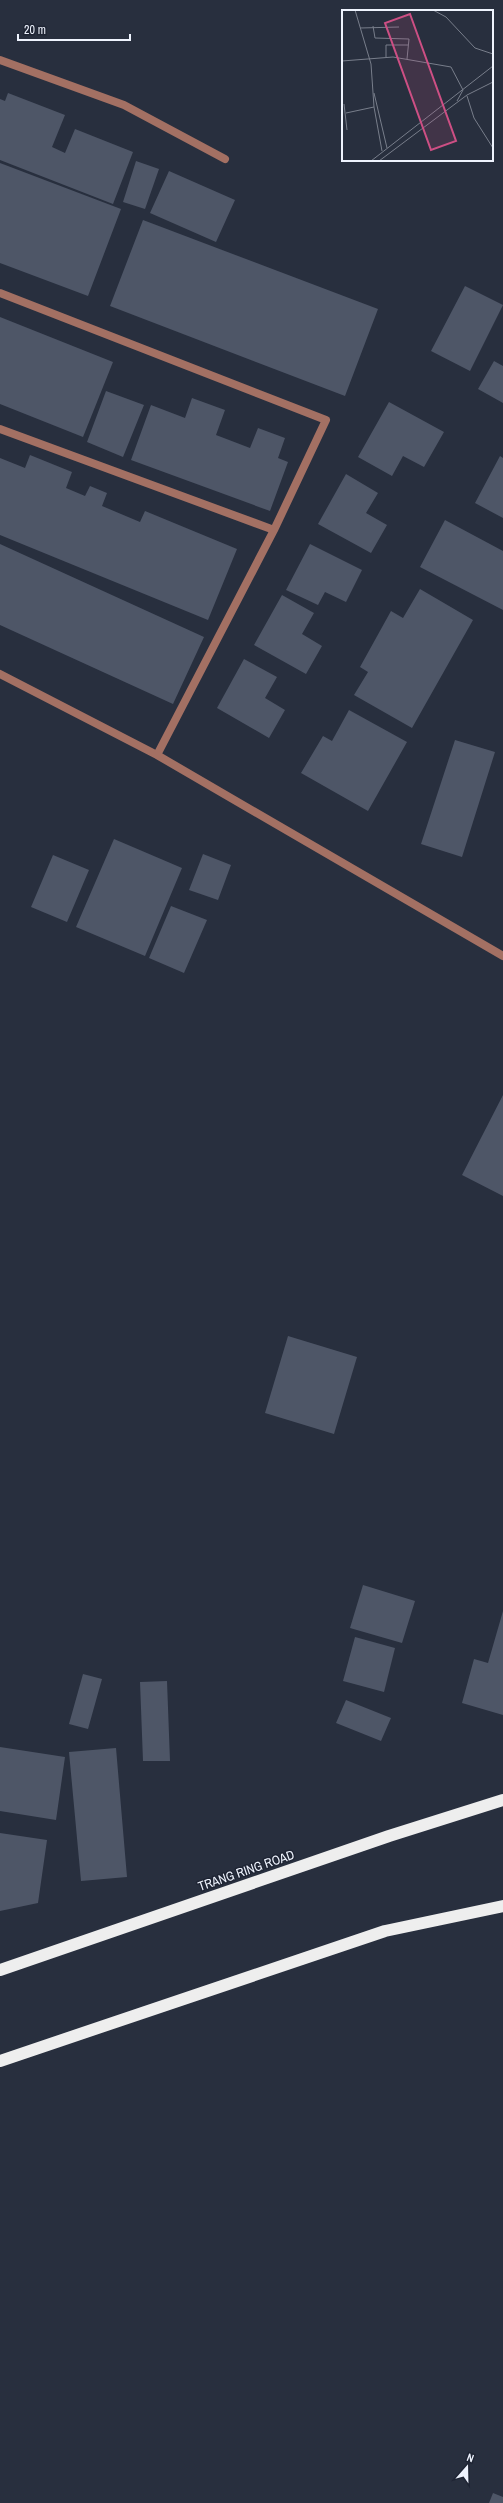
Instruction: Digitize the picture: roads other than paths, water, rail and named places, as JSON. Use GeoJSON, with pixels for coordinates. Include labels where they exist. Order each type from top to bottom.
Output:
{"type":"FeatureCollection","features":[{"type":"Feature","properties":{"kind":"highway","name":"TRANG RING ROAD"},"geometry":{"type":"LineString","coordinates":[[0,1970],[389,1836],[503,1800]]}},
{"type":"Feature","properties":{"kind":"highway"},"geometry":{"type":"LineString","coordinates":[[0,2061],[385,1931],[503,1906]]}},
{"type":"Feature","properties":{"kind":"street"},"geometry":{"type":"LineString","coordinates":[[0,60],[124,105],[225,159]]}},
{"type":"Feature","properties":{"kind":"street"},"geometry":{"type":"LineString","coordinates":[[0,293],[326,420],[274,530],[157,755]]}},
{"type":"Feature","properties":{"kind":"street"},"geometry":{"type":"LineString","coordinates":[[0,429],[274,530]]}},
{"type":"Feature","properties":{"kind":"street"},"geometry":{"type":"LineString","coordinates":[[0,674],[157,755],[503,956]]}}]}
